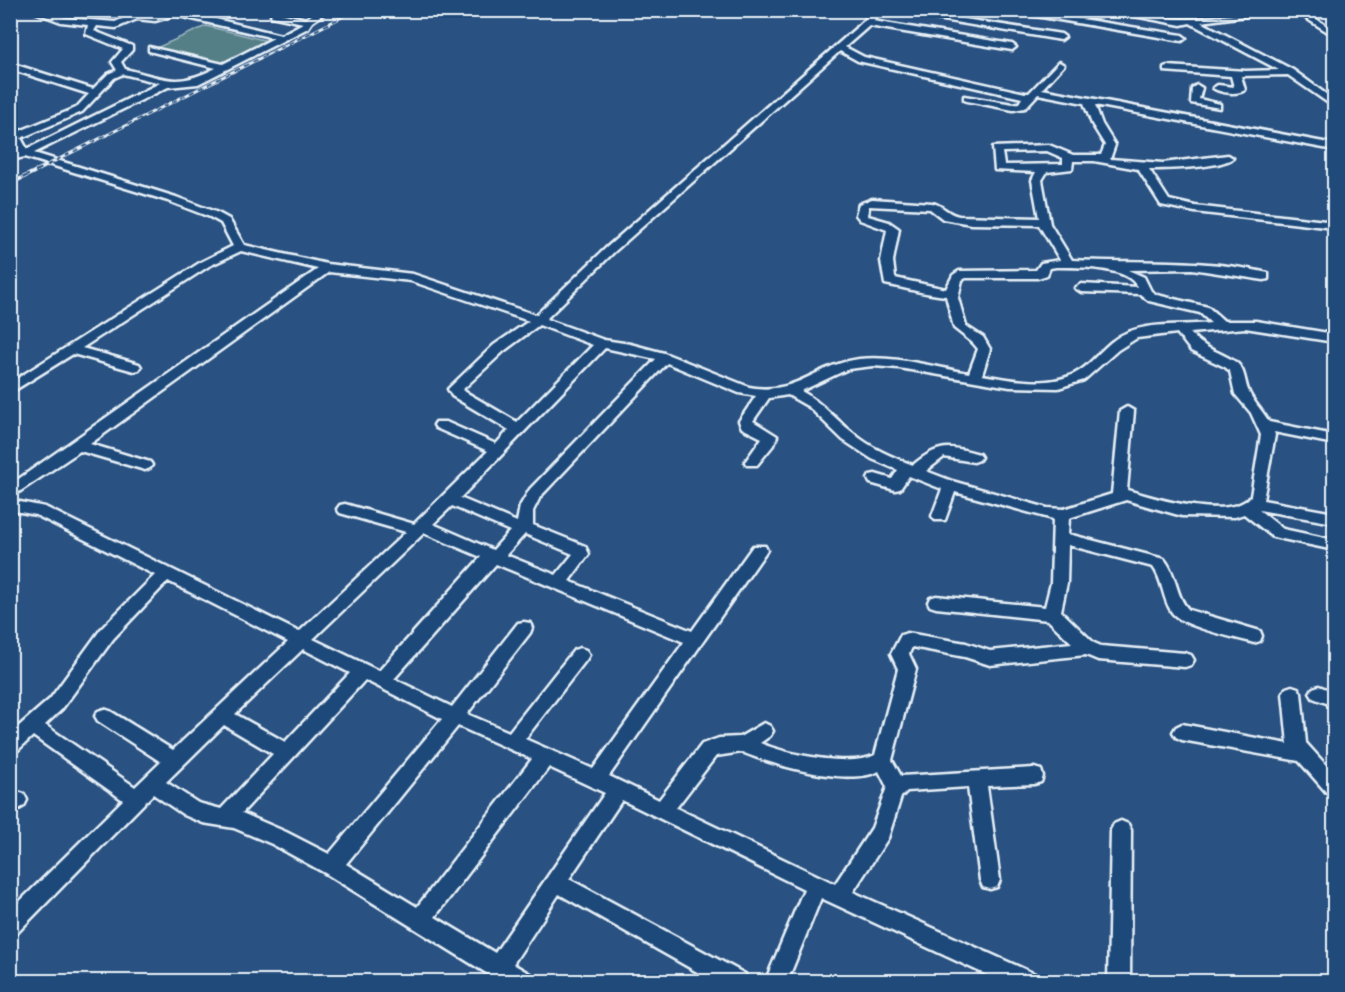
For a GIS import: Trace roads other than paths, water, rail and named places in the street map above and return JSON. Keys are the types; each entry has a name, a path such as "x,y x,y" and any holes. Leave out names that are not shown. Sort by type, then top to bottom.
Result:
{"street":[{"path":"33,10 64,20 113,25 136,16 153,18 172,12 283,38"},
{"path":"152,10 166,14"},
{"path":"193,16 206,10"},
{"path":"279,10 274,14 308,22"},
{"path":"518,429 457,393 456,389 499,348 538,320 610,250 867,23 877,10"},
{"path":"888,10 1061,37"},
{"path":"1005,10 1182,38"},
{"path":"1107,10 1175,21 1283,11"},
{"path":"1297,10 1335,34"},
{"path":"18,155 166,84 192,83 305,27 320,11"},
{"path":"1012,29 1024,12"},
{"path":"1192,21 1290,72 1335,104"},
{"path":"91,23 93,25 89,32 129,48 116,63 122,71"},
{"path":"867,23 1012,47"},
{"path":"839,47 861,59 1032,94 1335,147"},
{"path":"152,49 224,67"},
{"path":"967,98 1013,107 1022,106 1059,65"},
{"path":"10,66 96,93"},
{"path":"1167,69 1235,73 1290,72"},
{"path":"18,155 13,136 75,112 111,76 122,71 174,84"},
{"path":"1197,88 1194,101 1219,97 1240,90 1235,73"},
{"path":"1209,124 1219,97"},
{"path":"1089,103 1094,111 1097,124 1110,145 1107,156 1098,159"},
{"path":"1068,158 1068,167 999,168 997,149 1051,149 1068,158 1098,159 1142,166 1186,165 1228,158"},
{"path":"18,155 172,199 214,215 225,221 240,247"},
{"path":"1142,166 1166,203 1195,209 1335,225"},
{"path":"1043,169 1036,183 1045,223 1069,264"},
{"path":"952,293 930,291 914,285 889,281 887,261 893,229 885,224 864,218 862,215 864,204 872,202 932,207 938,208 945,216 972,221 1045,223"},
{"path":"10,389 205,264 240,247 327,268 414,278 602,344 620,345 664,359 749,391 791,391 808,385 836,369 858,363 888,362 975,378 1059,384 1085,375 1116,344 1132,335 1148,331 1248,324 1335,338"},
{"path":"975,378 984,349 978,340 960,328 952,293 953,282 963,274 1041,274 1047,265 1069,264 1153,267 1192,265 1264,276"},
{"path":"1109,266 1142,281 1144,291"},
{"path":"10,493 241,332 327,268"},
{"path":"1081,288 1144,291 1158,300 1204,310 1222,326"},
{"path":"1181,330 1196,348 1230,363 1236,370 1245,398 1265,426 1268,435 1258,497 1250,506"},
{"path":"10,926 174,761 450,499 602,344"},
{"path":"73,350 134,367"},
{"path":"382,680 488,561 495,557 522,528 526,508 535,493 664,359"},
{"path":"791,391 821,410 863,448 910,471 950,486 1047,513 1061,514 1119,497 1134,496 1182,511 1223,513 1250,506 1335,518"},
{"path":"752,462 770,436 747,424 746,421 766,392"},
{"path":"1119,497 1127,411"},
{"path":"441,425 498,450"},
{"path":"1265,426 1335,439"},
{"path":"77,445 145,465"},
{"path":"875,479 895,486 910,471 939,451 974,457"},
{"path":"940,516 950,486"},
{"path":"450,499 580,552 581,556 559,583"},
{"path":"10,505 40,511 167,572 301,642 455,717 596,779 816,885 1027,981"},
{"path":"1250,506 1278,532 1335,545"},
{"path":"345,509 419,527 695,639"},
{"path":"1052,613 1059,582 1061,514"},
{"path":"1061,538 1158,563 1164,570 1176,609 1183,615 1254,636"},
{"path":"596,779 759,550"},
{"path":"10,746 56,704 87,659 113,627 167,572"},
{"path":"936,602 1042,614 1052,613 1088,648 1110,656 1185,660"},
{"path":"332,867 525,628"},
{"path":"897,788 883,760 907,669 900,654 908,640 966,650 990,658 1088,648"},
{"path":"512,742 580,655"},
{"path":"226,817 363,671"},
{"path":"1292,693 1295,738 1302,754 1335,787"},
{"path":"104,716 174,761"},
{"path":"223,716 288,753"},
{"path":"33,726 137,799"},
{"path":"662,811 709,750 719,746 743,744 764,731"},
{"path":"1182,732 1302,754"},
{"path":"743,744 774,757 816,765 866,769 883,760"},
{"path":"420,920 545,757"},
{"path":"839,895 881,832 893,793 897,788 912,782 1034,776"},
{"path":"976,778 990,880"},
{"path":"152,783 191,809 203,814 226,817 279,838 332,867 522,981"},
{"path":"498,967 618,790"},
{"path":"1119,981 1121,830"},
{"path":"556,882 737,981"},
{"path":"776,981 816,885"}],"railway":[{"path":"47,165 356,10"},
{"path":"10,184 50,164"}]}
